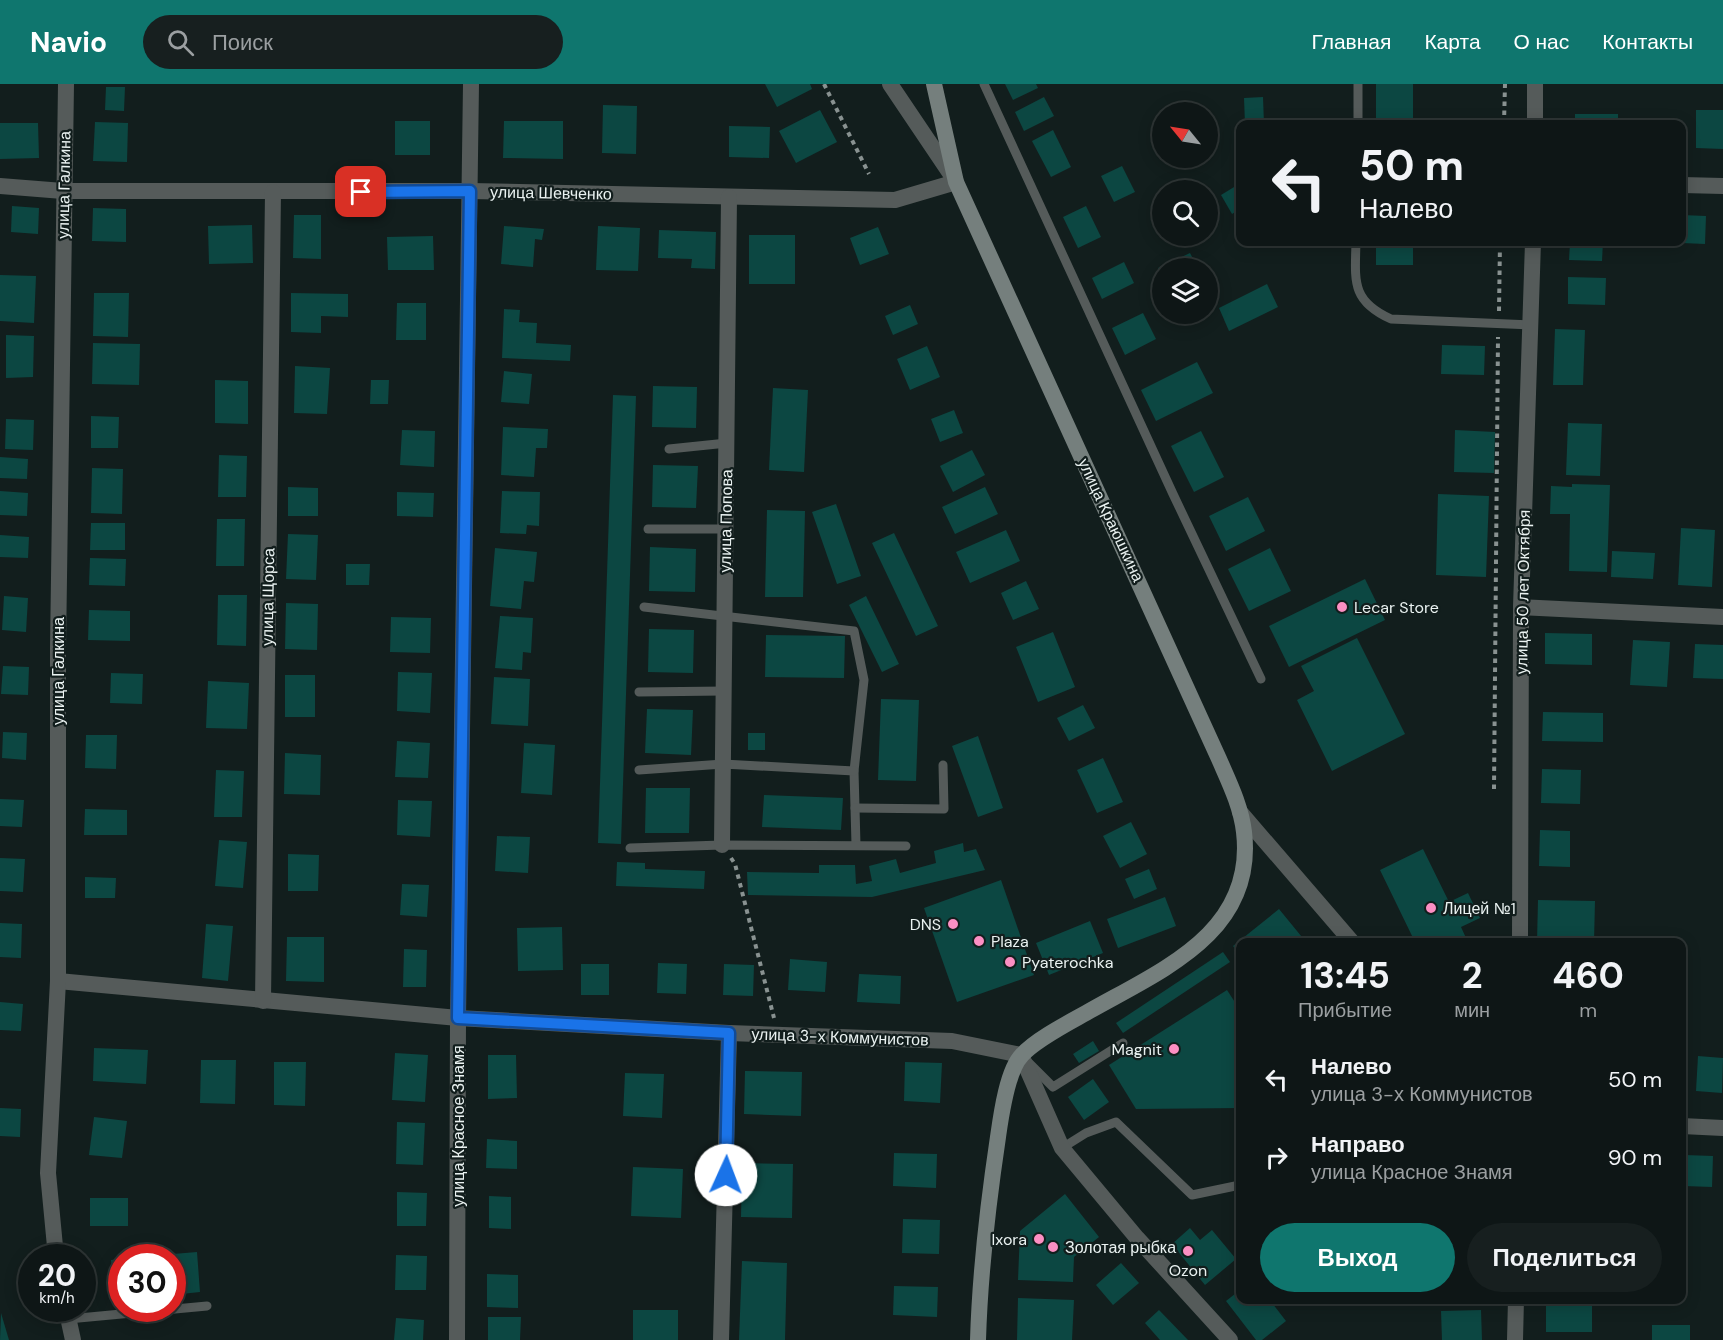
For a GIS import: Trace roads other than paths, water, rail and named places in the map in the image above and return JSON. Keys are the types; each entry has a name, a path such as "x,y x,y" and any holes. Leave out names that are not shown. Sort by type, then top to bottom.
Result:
{"main road":[{"path":"934,84 956,182"},
{"name":"улица Краюшкина","path":"956,182 1219,759 1240,812"},
{"path":"978,1340 990,1189 1008,1084 1021,1055 1055,1030 1172,964 1210,934 1230,907 1244,870 1245,849 1240,812"}],"street":[{"name":"улица Галкина","path":"55,1244 48,1173 58,981 58,648 66,84"},
{"name":"улица Красное Знамя","path":"457,1340 458,1018 471,84"},
{"name":"улица Краюшкина","path":"890,84 956,182"},
{"path":"1535,84 1535,120"},
{"name":"улица Шевченко","path":"0,186 63,191 470,191 895,200 956,182"},
{"path":"1686,185 1723,186"},
{"name":"улица Щорса","path":"263,1001 273,192"},
{"name":"улица Попова","path":"722,845 729,197"},
{"name":"улица 50 лет Октября","path":"1520,938 1521,608 1533,246"},
{"path":"1521,608 1723,616"},
{"name":"улица Краюшкина","path":"1240,812 1349,938"},
{"name":"улица 3-х Коммунистов","path":"58,981 458,1018 729,1033 952,1041 1021,1055"},
{"path":"721,1340 729,1033"},
{"path":"1021,1055 1062,1148 1137,1238 1230,1340"},
{"path":"1686,1126 1723,1128"},
{"path":"1515,1304 1515,1340"},
{"path":"69,1322 73,1340"}],"lane":[{"path":"984,84 1261,679"},
{"path":"1358,84 1358,120"},
{"path":"1356,246 1355,273 1362,300 1375,312 1391,319 1530,325"},
{"path":"669,449 726,443"},
{"path":"648,529 726,529"},
{"path":"644,607 854,631 864,680 854,771 856,845"},
{"path":"639,692 724,691"},
{"path":"639,770 723,764 854,771"},
{"path":"855,808 944,809 943,765"},
{"path":"630,848 722,845 906,846"},
{"path":"1021,1055 1053,1087 1123,1043"},
{"path":"1062,1148 1086,1133 1116,1122 1192,1195 1236,1186"},
{"path":"96,1312 207,1306"}],"place":[{"name":"Lecar Store","path":"1342,607"},
{"name":"Лицей №1","path":"1431,908"},
{"name":"DNS","path":"953,924"},
{"name":"Plaza","path":"979,941"},
{"name":"Pyaterochka","path":"1010,962"},
{"name":"Magnit","path":"1174,1049"},
{"name":"Ixora","path":"1039,1239"},
{"name":"Золотая рыбка","path":"1053,1247"},
{"name":"Ozon","path":"1188,1251"}]}
